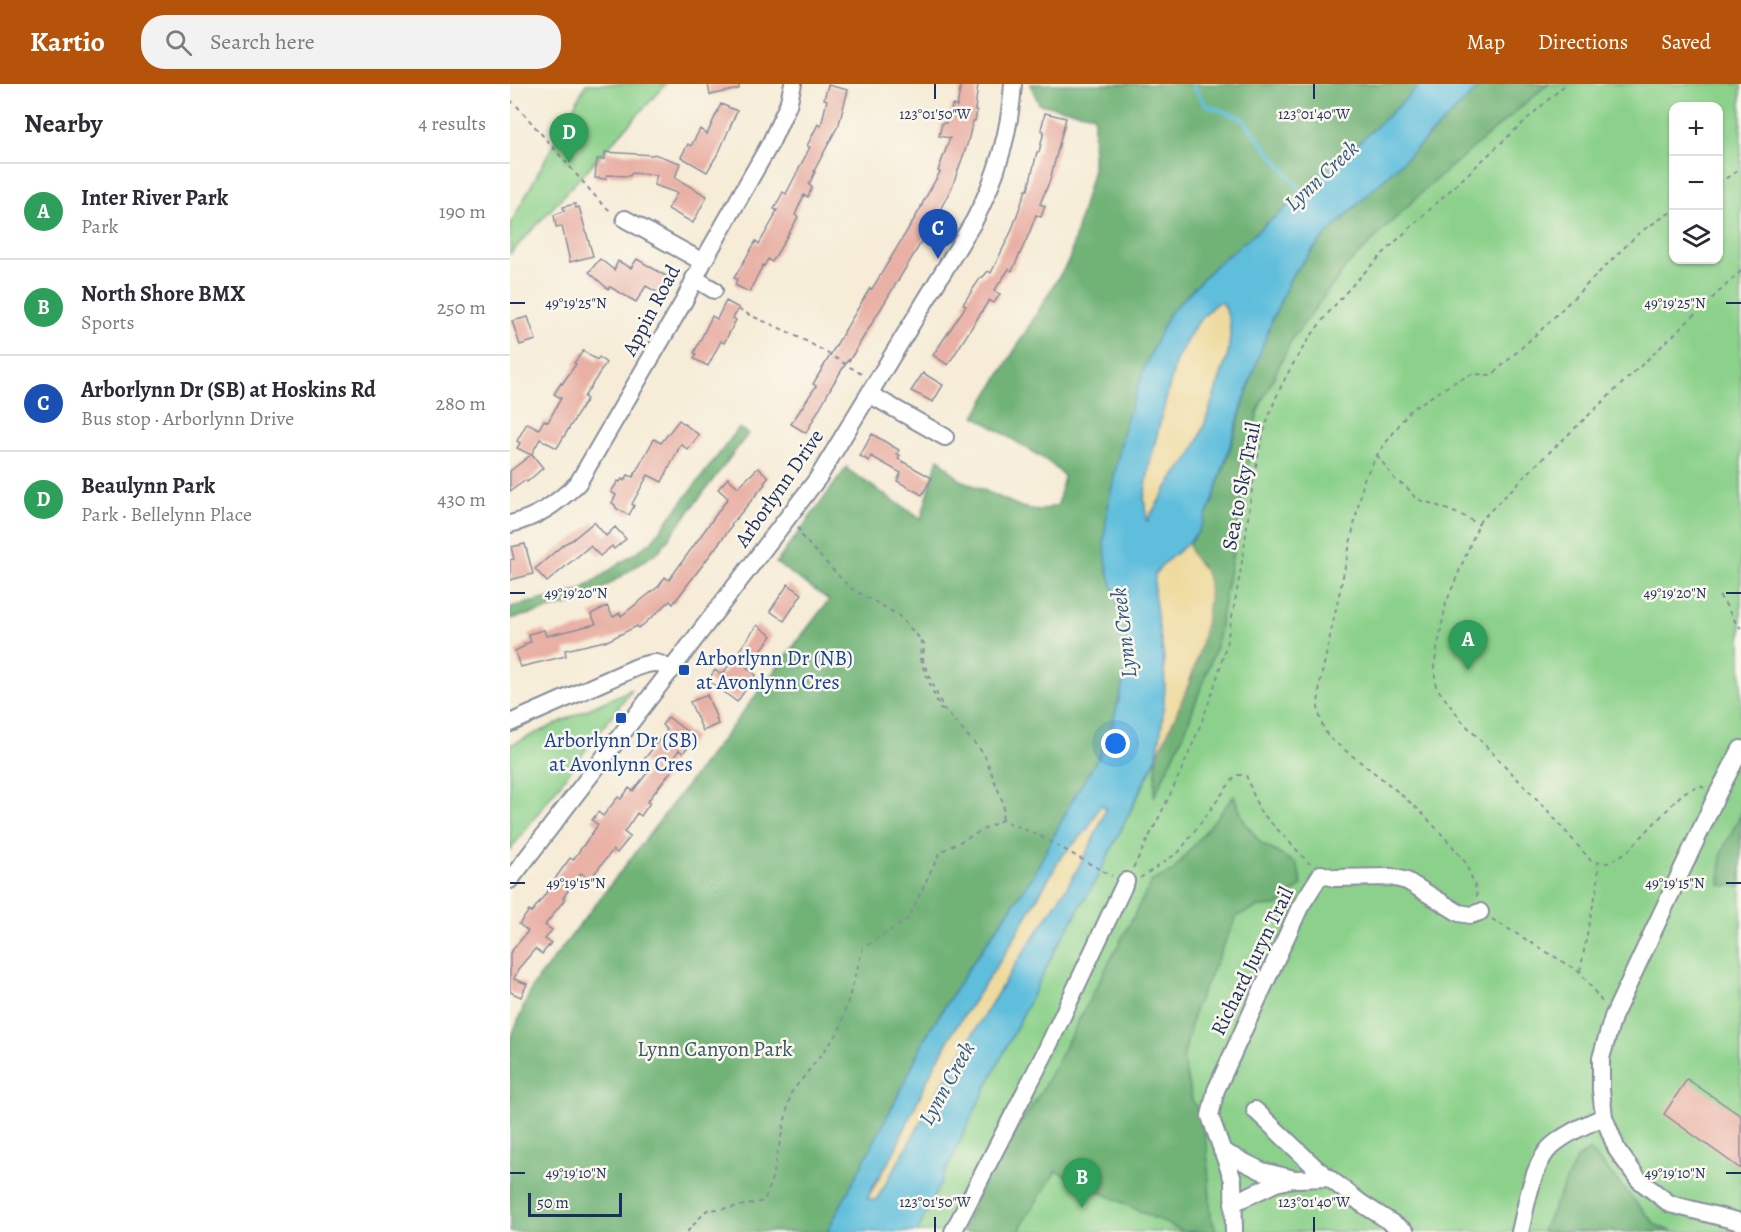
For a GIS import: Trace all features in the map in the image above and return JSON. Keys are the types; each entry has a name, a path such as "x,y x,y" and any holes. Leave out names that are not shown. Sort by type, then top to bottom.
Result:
{"street":[{"name":"Appin Road","path":"510,524 539,515 578,483 679,310 694,278 771,142 788,105 793,84"},
{"name":"Arborlynn Drive","path":"510,880 818,478 974,221 986,197 1005,142 1011,112 1013,84"},
{"path":"625,219 703,262"},
{"path":"694,278 714,290"},
{"path":"872,388 945,437"},
{"path":"510,723 638,667 657,662 671,671"},
{"path":"1741,749 1717,795 1613,1017 1601,1058 1604,1117 1617,1150 1639,1180 1670,1203 1741,1222"},
{"name":"Richard Juryn Trail","path":"1234,1232 1233,1179 1210,1116 1215,1090 1300,907 1321,874 1334,878 1390,877 1407,881 1459,913 1471,915 1480,912"},
{"path":"953,1232 1044,1055 1120,879"},
{"path":"1255,1110 1316,1168 1361,1203 1406,1232"},
{"path":"1520,1232 1536,1171 1548,1150 1576,1129 1604,1117"},
{"path":"1222,1151 1262,1171 1294,1179"},
{"path":"1233,1203 1276,1183 1294,1179 1329,1178"}],"path":[{"name":"Sea to Sky Trail","path":"1120,879 1166,805 1208,703 1225,646 1244,550 1252,483 1265,428 1278,392 1298,353 1354,282 1566,84"},
{"path":"510,100 602,204 625,219"},
{"path":"1723,180 1741,169"},
{"path":"1613,1017 1580,972 1480,912 1475,886 1465,862 1419,810 1328,737 1321,722 1318,706 1320,683 1358,502 1364,479 1377,455 1410,410 1472,374 1492,375 1640,232 1669,213"},
{"path":"1717,795 1700,785 1683,793 1629,850 1609,863 1592,862 1548,811 1462,721 1436,687 1434,666 1446,603 1480,521 1741,271"},
{"path":"738,309 794,335 872,388"},
{"path":"1377,455 1396,481 1406,486 1416,500 1466,517 1479,525"},
{"path":"791,514 803,538 849,587 898,615 924,643 923,662 943,708 984,754 1004,805 1002,820"},
{"path":"1719,596 1726,603 1737,626 1741,628"},
{"path":"1002,820 1040,836 1120,879 1135,881 1179,852 1236,775 1246,775 1259,810 1321,874"},
{"path":"687,1232 707,1210 764,1202 770,1186 791,1093 839,1032 863,948 908,919 940,852 1002,820"},
{"path":"1580,972 1597,894 1599,875 1597,862"}],"green space":[{"path":"586,84 666,84 510,254 510,225"},
{"name":"Lynn Canyon Park","path":"1030,84 1420,84 1303,194 1215,266 1168,315 1108,571 1124,623 1127,641 1126,672 1112,726 1099,757 1073,799 1033,876 967,971 925,1038 900,1092 827,1232 510,1232 510,1040 532,987 829,600 776,563 847,467 921,519 938,458 959,479 1021,507 1039,511 1058,505 1064,476 1049,462 975,416 1069,260 1093,169 1094,115 1039,104"},
{"path":"1483,84 1741,84 1741,1232 917,1232 1056,948 1098,876 1150,772 1190,683 1202,566 1191,556 1189,543 1198,532 1252,375"},
{"path":"1483,84 1548,84 1424,190 1346,267 1292,339 1258,410 1216,647 1184,734 1154,797 1157,756 1190,683 1208,607 1202,566 1191,556 1189,543 1198,532 1225,465 1263,341 1291,277 1329,232"},
{"path":"739,428 748,434 659,551 584,601 510,619 510,607 579,591 651,542"},
{"path":"632,689 510,850 510,745"},
{"path":"1234,796 1245,823 1262,844 1297,864 1302,885 1277,906 1258,907 1237,916 1195,1008 1183,1059 1192,1100 1201,1115 1207,1149 1211,1217 1217,1232 1184,1232 1056,1171 1022,1224 1020,1232 963,1232 986,1177 1041,1092 1152,881 1172,872"},
{"path":"1741,814 1741,887 1720,885 1721,853"},
{"path":"1590,1150 1656,1225 1673,1232 1542,1232 1577,1158"}],"sand":[{"path":"1222,302 1230,323 1228,354 1207,417 1190,457 1173,478 1146,522 1144,499 1150,462 1176,360 1195,326 1212,307"},
{"path":"1189,543 1192,555 1207,576 1210,588 1208,606 1193,673 1157,756 1164,707 1165,670 1155,603 1155,575 1160,566"},
{"path":"1102,805 1106,808 1097,831 1062,895 962,1052 876,1200 867,1199 892,1156 930,1074 954,1030 1004,955 1061,857 1087,830"}],"water":[{"name":"Lynn Creek","path":"1420,84 1483,84 1329,232 1291,277 1252,375 1212,503 1198,532 1155,574 1154,593 1165,688 1157,756 1098,876 1056,948 917,1232 827,1232 900,1092 925,1038 967,971 1033,876 1073,799 1099,757 1112,726 1126,672 1127,641 1124,623 1108,571 1104,542 1108,506 1125,424 1145,367 1168,315 1215,266 1303,194","holes":["1222,302 1230,323 1228,354 1207,417 1190,457 1173,478 1147,521 1144,499 1150,462 1176,360 1195,326 1212,307","1100,806 1106,808 1075,873 944,1081 876,1200 867,1199 892,1156 930,1074 954,1030 1004,955 1061,857 1087,830"]}],"building":[{"path":"708,84 739,84 739,89 710,95"},
{"path":"961,84 978,84 975,110 977,111 952,187 933,223 833,384 806,433 791,424 816,386 813,384 922,206 940,172 938,171 950,138 939,136 942,123 946,123 952,105 957,106"},
{"path":"828,85 848,90 839,124 814,171 808,197 804,195 795,215 798,217 772,262 768,259 763,265 749,292 735,285 737,279 734,278 756,241 759,244 775,216 777,210 774,209 783,192 786,194 810,147 807,146 818,124 821,126"},
{"path":"721,104 737,111 720,150 707,172 681,157 688,144 691,146 700,129 707,134"},
{"path":"1045,113 1066,118 1050,180 1040,204 1045,206 1041,217 1036,215 1012,271 1009,269 994,291 1000,294 994,303 989,300 948,365 933,355 966,306 963,304 981,277 988,271 991,273 1011,232 1026,190 1028,190 1037,152 1039,152"},
{"path":"605,152 654,154 680,163 675,178 707,196 693,223 668,209 677,193 654,185 657,175 631,173 630,176 607,175 606,179 595,178 597,159 605,159"},
{"path":"575,204 576,208 579,207 593,256 570,262 562,226 556,227 554,215 564,211 563,207"},
{"path":"600,259 614,270 618,261 631,268 637,259 671,279 662,295 646,286 636,302 610,287 608,289 589,272"},
{"path":"726,301 739,308 733,318 736,320 724,343 721,341 708,366 694,359 696,354 694,353 712,316 717,319"},
{"path":"528,317 536,340 520,345 512,321"},
{"path":"583,351 597,360 599,357 606,363 584,397 587,399 557,448 540,439 531,455 517,448 520,443 517,441 527,423 539,429 544,420 548,422 561,398 554,394"},
{"path":"923,373 943,385 933,402 911,391"},
{"path":"679,420 699,435 688,450 681,444 662,482 648,475 632,504 634,506 629,515 617,509 612,503 616,495 611,492 618,481 622,479 624,481 628,475 633,477 654,439 661,443"},
{"path":"872,434 899,450 898,459 932,478 922,495 897,481 901,473 871,456 869,461 860,456"},
{"path":"532,454 543,468 527,482 526,480 510,491 510,471"},
{"path":"758,468 769,477 765,484 731,525 673,604 670,601 643,625 605,642 565,650 566,656 520,667 515,651 531,642 528,634 544,630 546,636 596,624 591,614 607,606 613,617 620,613 621,616 659,586 665,577 669,580 728,498 718,489 728,478 738,487"},
{"path":"594,522 606,536 615,527 626,539 614,549 612,546 600,556 590,546 547,582 535,569"},
{"path":"525,544 533,574 510,580 510,560 514,559 511,547"},
{"path":"788,584 802,594 784,621 770,611"},
{"path":"757,625 772,636 747,668 756,675 737,702 708,680 715,670 722,675"},
{"path":"707,695 718,724 703,731 690,702"},
{"path":"668,717 695,738 683,753 679,750 667,766 672,770 647,802 650,803 641,816 637,813 624,832 630,837 617,853 613,850 590,879 581,873 567,892 563,898 565,899 545,925 552,930 545,939 551,943 542,954 535,949 519,968 514,979 527,984 521,997 510,992 510,953 528,931 519,924 529,911 531,913 570,858 573,860 598,825 592,820 598,812 603,816 618,797 621,799 629,788 633,791 651,768 643,761 667,730 662,725"},
{"path":"1687,1079 1741,1116 1741,1169 1664,1114"}],"waterway":[{"name":"Lynn Creek","path":"1192,84 1206,105 1242,118 1306,197"}],"place":[{"name":"Beaulynn Park","path":"569,163"},
{"name":"Arborlynn Dr (SB) at Hoskins Rd","path":"938,259"},
{"name":"Arborlynn Dr (NB) at Avonlynn Cres","path":"684,670"},
{"name":"Inter River Park","path":"1468,670"},
{"name":"Arborlynn Dr (SB) at Avonlynn Cres","path":"621,718"},
{"name":"North Shore BMX","path":"1082,1208"}]}
